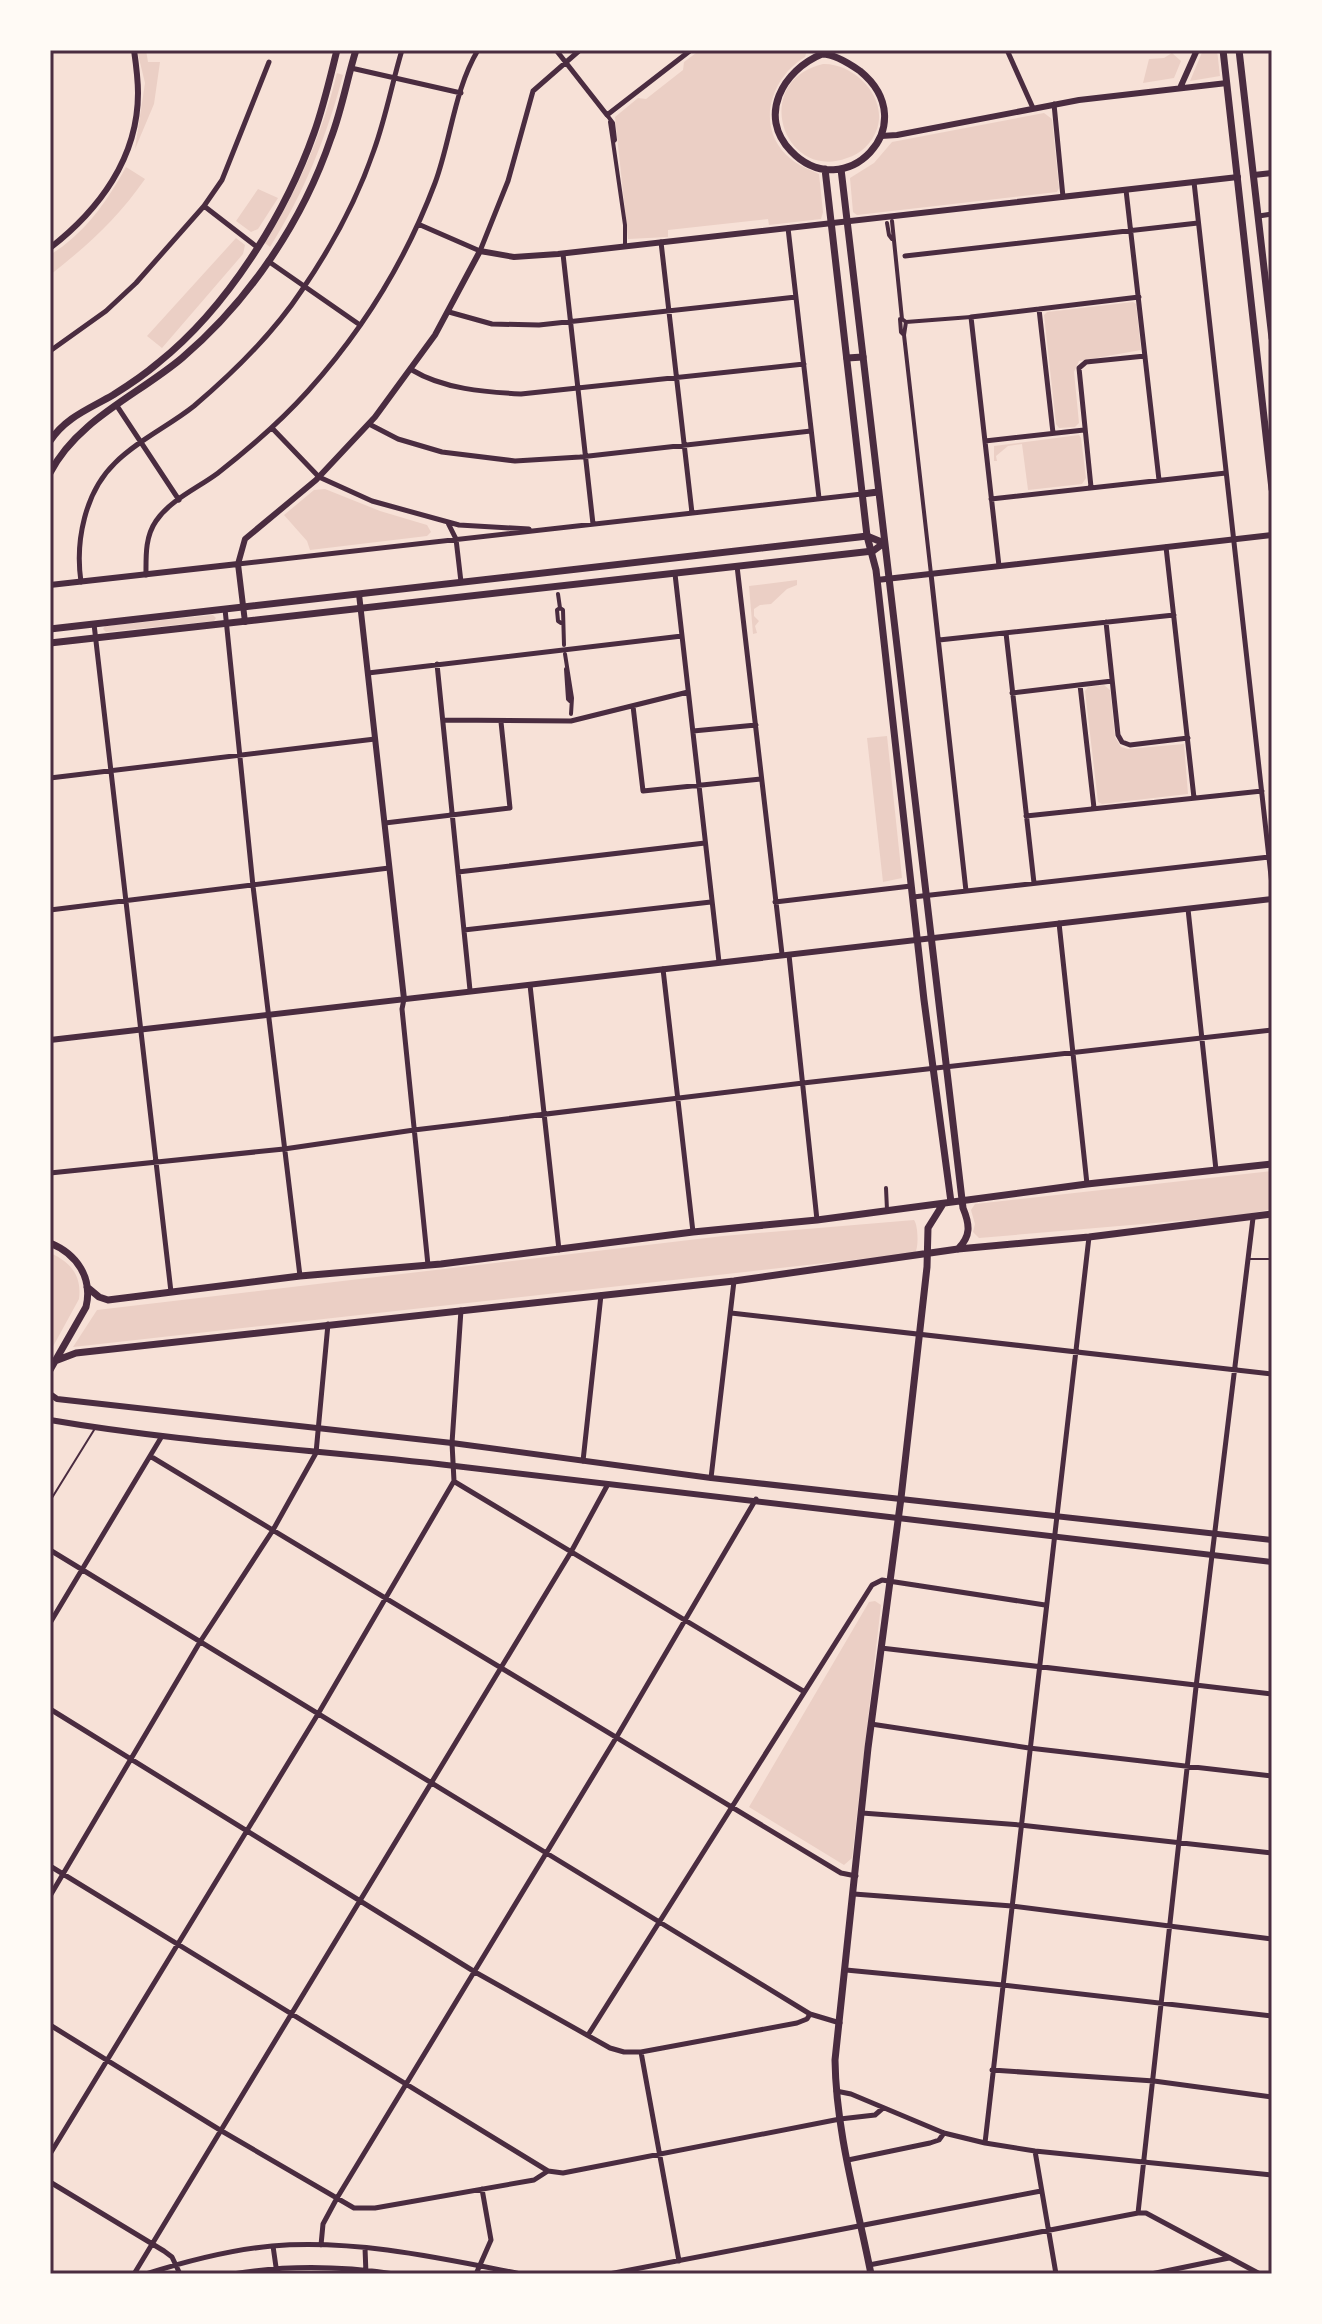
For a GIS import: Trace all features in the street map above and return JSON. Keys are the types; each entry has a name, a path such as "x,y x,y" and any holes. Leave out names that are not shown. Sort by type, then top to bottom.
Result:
{"main road":[{"path":"50,441 63,425 84,409 110,396 168,355 204,317 257,247 288,194 305,155 321,113 337,50"},
{"path":"50,473 72,442 95,420 152,382 201,340 246,291 268,261 302,206 326,154 356,50"},
{"path":"1223,50 1272,489"},
{"path":"1239,50 1272,338"},
{"path":"829,52 856,68 877,90 885,110 881,136 864,158 841,169 825,169 804,161 790,150 778,131 775,115 783,84 794,71 813,54 829,52"},
{"path":"334,62 351,68"},
{"path":"1227,83 1243,81"},
{"path":"825,169 867,536 873,551 877,580 947,1203 928,1228 920,1333 871,1724 835,2060 835,2091 870,2270"},
{"path":"841,169 929,938 968,1235 958,1249"},
{"path":"1238,177 1254,175"},
{"path":"1242,218 1259,216"},
{"path":"257,247 268,261"},
{"path":"847,358 863,357"},
{"path":"862,494 878,492"},
{"path":"50,629 867,536 884,543"},
{"path":"50,643 558,590 873,551 884,543"},
{"path":"734,551 737,566"},
{"path":"673,558 675,574"},
{"path":"556,572 558,590"},
{"path":"894,730 906,729"},
{"path":"87,1287 108,1300 887,1212 1087,1184 1272,1164"},
{"path":"55,1361 76,1353 734,1281 958,1249 1089,1237 1272,1214"},
{"path":"50,1243 66,1250 78,1263 87,1287 86,1307 50,1370"}],"street":[{"path":"50,248 93,209 123,162 135,125 138,101 134,50"},
{"path":"81,582 79,547 92,497 103,477 115,463 185,413 223,381 275,326 305,286 344,221 366,174 402,50"},
{"path":"146,575 146,547 160,516 272,428 317,380 385,288 418,224 444,155 466,73 478,50"},
{"path":"556,50 612,122"},
{"path":"245,622 238,564 243,544 250,533 319,477 369,424 412,370 449,312 480,251 508,181 533,91 580,50"},
{"path":"625,247 618,167 609,124 691,50"},
{"path":"1007,50 1033,108"},
{"path":"1180,88 1197,50"},
{"path":"50,351 106,311 136,283 204,206 222,180 269,62"},
{"path":"351,68 461,93"},
{"path":"881,136 1054,104 1227,83"},
{"path":"1054,104 1063,197"},
{"path":"1254,175 1272,173"},
{"path":"418,224 480,251 514,257 1238,177"},
{"path":"1194,182 1272,885"},
{"path":"1126,190 1159,480"},
{"path":"204,206 257,247"},
{"path":"1259,216 1272,214"},
{"path":"890,222 894,235 892,239 966,891"},
{"path":"895,257 1198,223"},
{"path":"788,228 819,498"},
{"path":"661,242 692,513"},
{"path":"563,254 593,524"},
{"path":"268,261 360,325"},
{"path":"449,312 493,324 524,326 796,297"},
{"path":"903,320 971,317 1139,297"},
{"path":"1039,309 1053,433"},
{"path":"971,317 999,566"},
{"path":"1091,487 1078,371 1080,365 1145,356"},
{"path":"412,370 449,384 521,394 804,364"},
{"path":"117,406 179,500"},
{"path":"369,424 423,447 474,458 515,461 586,457 811,431"},
{"path":"272,428 319,477 372,501 448,523 486,528 546,529"},
{"path":"985,441 1084,430"},
{"path":"991,499 1226,473"},
{"path":"50,585 862,494"},
{"path":"448,523 456,539 461,582"},
{"path":"877,580 1272,535"},
{"path":"1166,547 1194,798"},
{"path":"737,566 775,902 803,1083 817,1220"},
{"path":"675,574 719,962"},
{"path":"558,590 560,608 563,610 564,645"},
{"path":"359,594 404,999 402,1009 428,1265"},
{"path":"225,609 253,886 300,1276"},
{"path":"939,640 1174,615"},
{"path":"1106,622 1118,735 1122,742 1130,745 1188,738"},
{"path":"94,624 171,1292"},
{"path":"1006,633 1034,883"},
{"path":"368,673 682,636"},
{"path":"565,654 572,698 571,714"},
{"path":"437,664 470,990"},
{"path":"1012,693 1112,681"},
{"path":"1080,685 1094,808"},
{"path":"444,720 571,721 688,692"},
{"path":"633,706 643,791 761,779"},
{"path":"385,823 510,808 501,722"},
{"path":"693,731 756,725"},
{"path":"50,778 375,739"},
{"path":"1026,816 1262,791"},
{"path":"458,872 705,843"},
{"path":"913,897 1269,857"},
{"path":"50,910 389,868"},
{"path":"775,902 911,886"},
{"path":"50,1040 1272,899"},
{"path":"464,930 711,902"},
{"path":"1188,909 1216,1170"},
{"path":"1059,923 1087,1184"},
{"path":"663,969 693,1232"},
{"path":"530,985 559,1250"},
{"path":"50,1173 284,1149 414,1130 803,1083 1272,1030"},
{"path":"886,1188 887,1212"},
{"path":"1138,2213 1196,1687 1253,1218"},
{"path":"985,2143 1089,1237"},
{"path":"711,1478 734,1281"},
{"path":"583,1462 601,1295"},
{"path":"50,2154 318,1714 454,1481 452,1443 461,1310"},
{"path":"731,1313 1272,1374"},
{"path":"50,1896 200,1642 273,1530 316,1452 328,1324"},
{"path":"50,1394 57,1399 452,1443 711,1478 1272,1540"},
{"path":"50,1420 162,1436 756,1499 1053,1538 1272,1562"},
{"path":"50,1623 162,1436"},
{"path":"150,1456 841,1873 856,1876"},
{"path":"454,1481 803,1691"},
{"path":"134,2274 571,1552 608,1484"},
{"path":"321,2245 323,2224 337,2198 616,1738 756,1499"},
{"path":"50,1550 810,2014 840,2023"},
{"path":"588,2035 872,1585 882,1580 1045,1605"},
{"path":"880,1648 1272,1694"},
{"path":"50,1709 475,1972 610,2048 641,2052 797,2023 807,2019 810,2014"},
{"path":"871,1724 1029,1748 1272,1776"},
{"path":"862,1813 1020,1825 1272,1853"},
{"path":"50,1866 548,2171 563,2173 840,2119 875,2115 883,2108"},
{"path":"854,1894 1012,1906 1272,1939"},
{"path":"846,1970 1272,2016"},
{"path":"50,2025 220,2130 337,2198 363,2209 534,2180 548,2171"},
{"path":"641,2052 679,2261"},
{"path":"992,2070 1154,2081 1272,2097"},
{"path":"835,2091 842,2091 944,2133 985,2143 1035,2151 1272,2175"},
{"path":"848,2160 930,2143 939,2140 944,2133"},
{"path":"1035,2151 1056,2274"},
{"path":"50,2182 172,2257 180,2274"},
{"path":"476,2274 491,2240 482,2189"},
{"path":"609,2274 1041,2191"},
{"path":"870,2270 1146,2213 1260,2274"},
{"path":"146,2274 230,2252 273,2246 321,2245 365,2248 521,2274"},
{"path":"273,2246 277,2271"},
{"path":"365,2248 366,2272"},
{"path":"1151,2274 1229,2258"},
{"path":"1246,2267 1247,2274"},
{"path":"233,2274 277,2271 394,2274"}],"lane":[{"path":"1248,1259 1272,1259"},
{"path":"50,1501 95,1428"}],"shaded area":[{"path":"137,50 146,50 148,62 160,62 154,104 135,149 145,83"},
{"path":"700,50 807,50 805,57 793,66 775,91 770,119 780,147 801,166 819,174 821,219 769,225 768,219 668,230 668,237 628,239 615,117 638,98 646,99 683,70 684,62"},
{"path":"1203,50 1217,50 1220,76 1190,81"},
{"path":"1172,53 1181,61 1174,78 1143,83 1149,59 1164,58"},
{"path":"823,64 846,69 866,84 878,105 879,117 875,134 861,151 847,158 825,162 806,156 792,143 784,126 782,108 787,89 800,74"},
{"path":"337,73 343,75 322,142 294,206 270,247 265,243 308,161"},
{"path":"1044,113 1052,119 1057,192 857,215 853,212 850,178 874,163 892,142"},
{"path":"126,167 145,179 101,231 50,275 50,255 74,237 94,216"},
{"path":"258,189 278,198 258,229 251,232 236,221"},
{"path":"236,238 245,245 243,254 162,348 147,336"},
{"path":"1136,304 1141,350 1079,361 1074,372 1079,423 1075,427 1059,428 1056,424 1044,315 1047,312"},
{"path":"1079,435 1086,478 1082,484 1028,490 1022,444 1008,446 994,461 994,446"},
{"path":"325,489 380,511 427,525 431,532 427,536 310,550 307,541 284,515 314,490"},
{"path":"797,580 797,585 787,589 771,604 754,609 754,616 759,621 755,626 757,633 753,634 749,586"},
{"path":"213,615 216,618 214,621 106,632 103,629 105,626"},
{"path":"1104,685 1110,690 1115,737 1121,747 1184,744 1188,794 1098,802 1085,691 1088,687"},
{"path":"887,736 902,878 883,882 867,738"},
{"path":"1272,1171 1272,1209 1237,1216 979,1238 973,1232 975,1224 971,1210 975,1204"},
{"path":"914,1220 918,1236 915,1253 73,1347 97,1310 723,1236"},
{"path":"50,1253 74,1271 79,1283 79,1299 50,1352"},
{"path":"875,1601 881,1605 852,1858 844,1865 749,1807 869,1602"}]}
